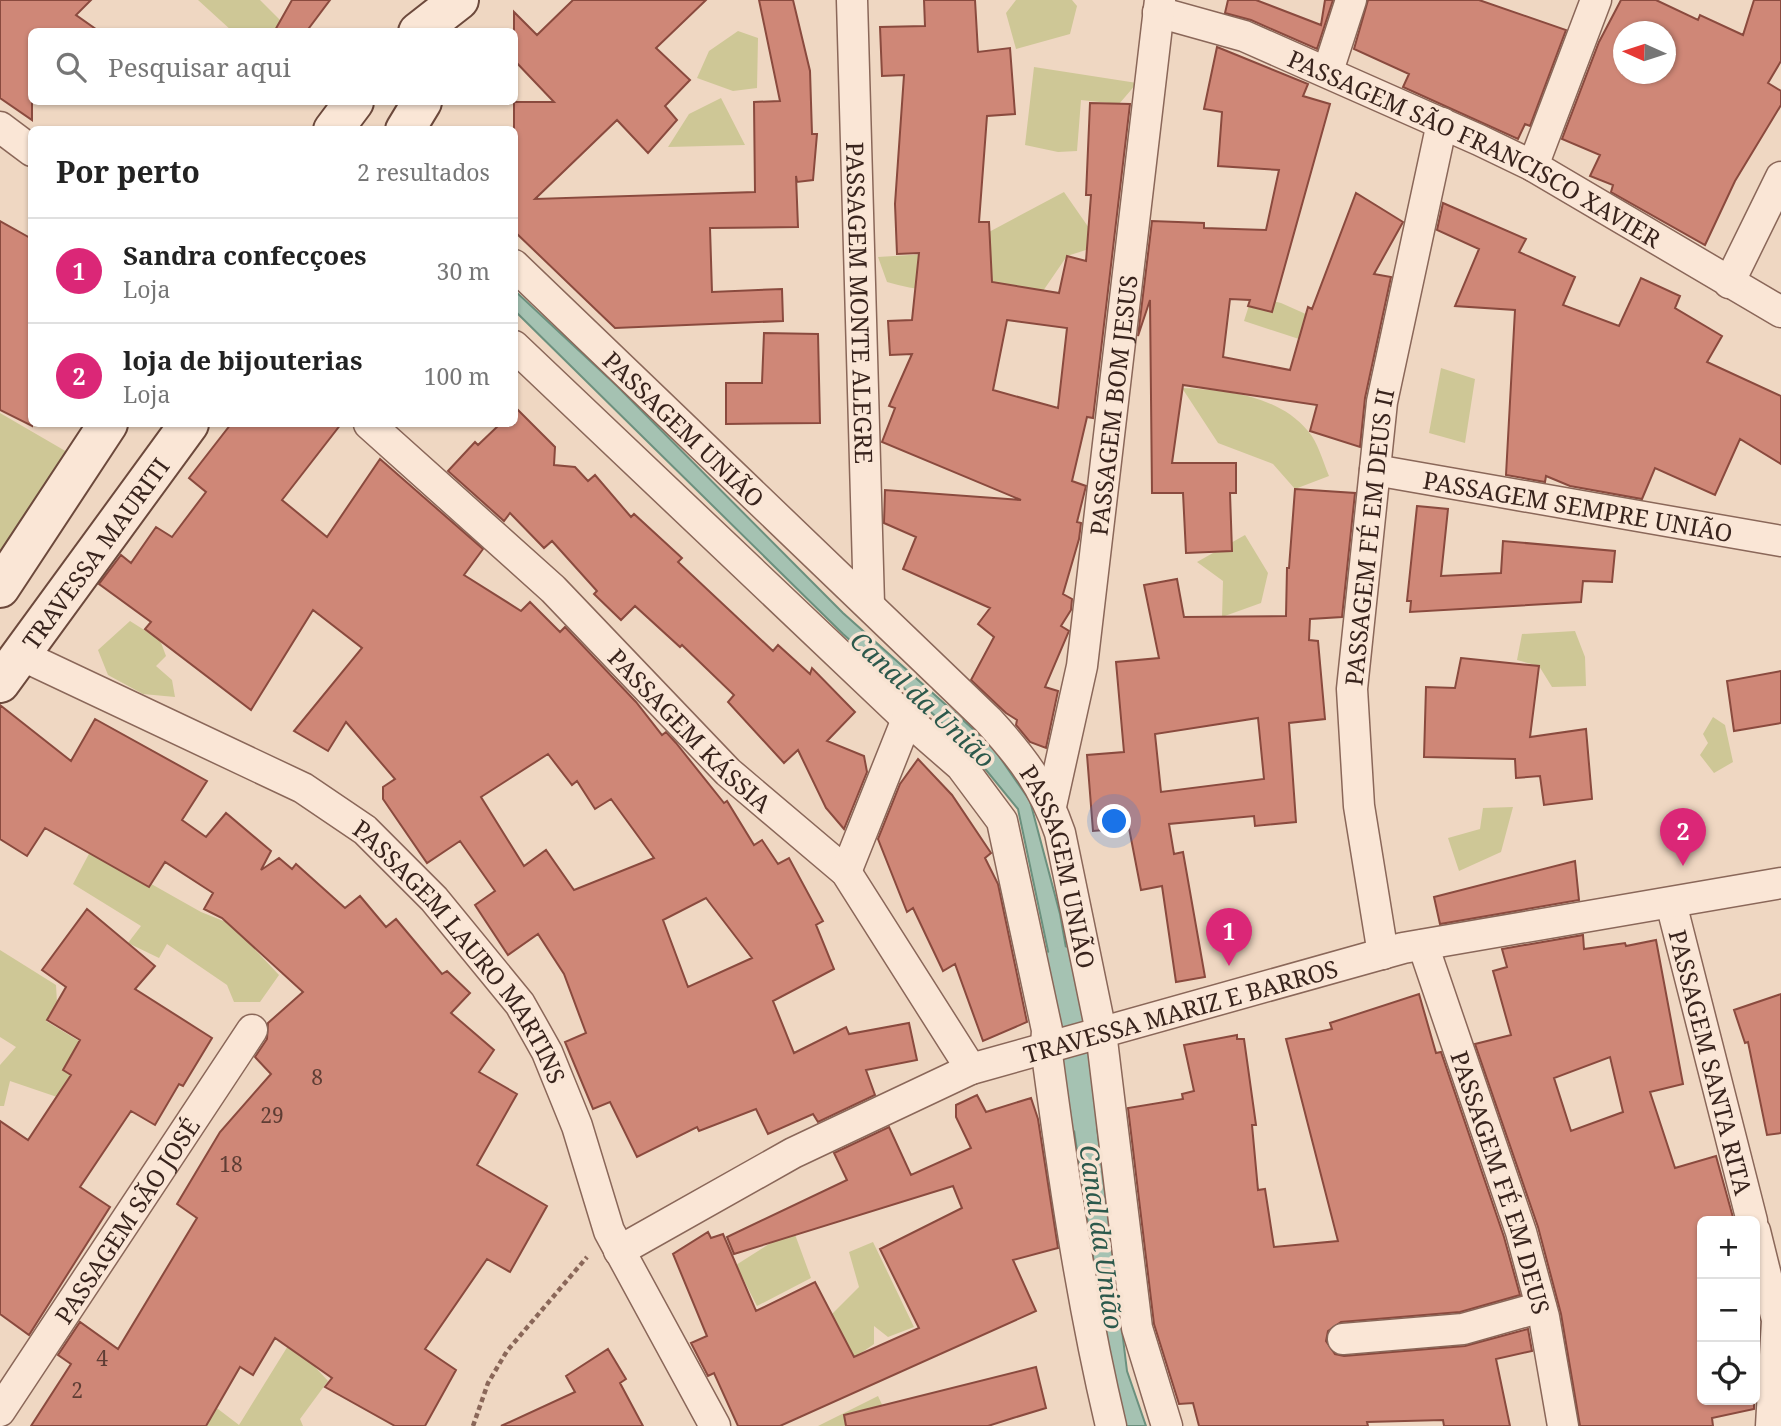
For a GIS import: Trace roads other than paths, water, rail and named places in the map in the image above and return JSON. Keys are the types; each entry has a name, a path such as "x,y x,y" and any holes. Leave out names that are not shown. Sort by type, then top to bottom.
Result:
{"main road":[{"path":"424,28 454,9"},
{"path":"336,126 352,105"},
{"path":"407,126 420,105"},
{"path":"0,588 105,427"},
{"name":"TRAVESSA MAURITI","path":"10,669 187,427"}],"street":[{"name":"PASSAGEM MONTE ALEGRE","path":"852,0 869,604"},
{"path":"1328,71 1351,0"},
{"path":"1532,166 1596,0"},
{"name":"PASSAGEM SÃO FRANCISCO XAVIER","path":"1159,6 1244,36 1328,71 1532,166 1781,312"},
{"name":"PASSAGEM BOM JESUS","path":"1051,806 1082,666 1159,6"},
{"name":"PASSAGEM FÉ EM DEUS II","path":"1383,954 1359,806 1352,689 1382,402 1442,123"},
{"path":"0,127 28,148"},
{"path":"1729,283 1781,177"},
{"name":"PASSAGEM UNIÃO","path":"518,269 988,720 1026,761 1051,806 1060,833 1074,1039 1070,1226 1111,1426"},
{"name":"PASSAGEM UNIÃO","path":"518,350 906,719 961,766 1002,821 1047,1030 1074,1039"},
{"name":"PASSAGEM KÁSSIA","path":"372,427 553,589 728,772 846,872 971,1069"},
{"name":"PASSAGEM SEMPRE UNIÃO","path":"1375,470 1781,541"},
{"name":"PASSAGEM LAURO MARTINS","path":"10,669 303,788 365,830 407,870 520,1004 541,1040 577,1126 614,1241 715,1426"},
{"path":"846,872 906,719"},
{"name":"TRAVESSA MARIZ E BARROS","path":"614,1241 971,1069 1423,944 1781,883"},
{"name":"PASSAGEM SANTA RITA","path":"1671,902 1751,1216"},
{"name":"PASSAGEM FÉ EM DEUS","path":"1423,944 1517,1220 1541,1307 1563,1426"},
{"name":"PASSAGEM SÃO JOSÉ","path":"0,1410 252,1030"},
{"name":"PASSAGEM UNIÃO","path":"1074,1039 1136,1328 1167,1426"},
{"path":"1760,1251 1777,1320 1771,1426"},
{"path":"1343,1339 1463,1329 1541,1307"}],"water":[{"path":"518,294 617,386 843,613 992,746 1030,801 1060,914 1078,1015 1063,1022 1018,809 982,765 934,715 843,634 518,314"},
{"path":"1089,1061 1127,1371 1146,1426 1126,1426 1113,1390 1064,1064"}],"waterway":[{"name":"Canal da União","path":"1062,966 1071,1005 1084,1114"}],"place":[{"name":"loja de bijouterias","path":"1683,866"},
{"name":"Sandra confecçoes","path":"1229,966"}]}
